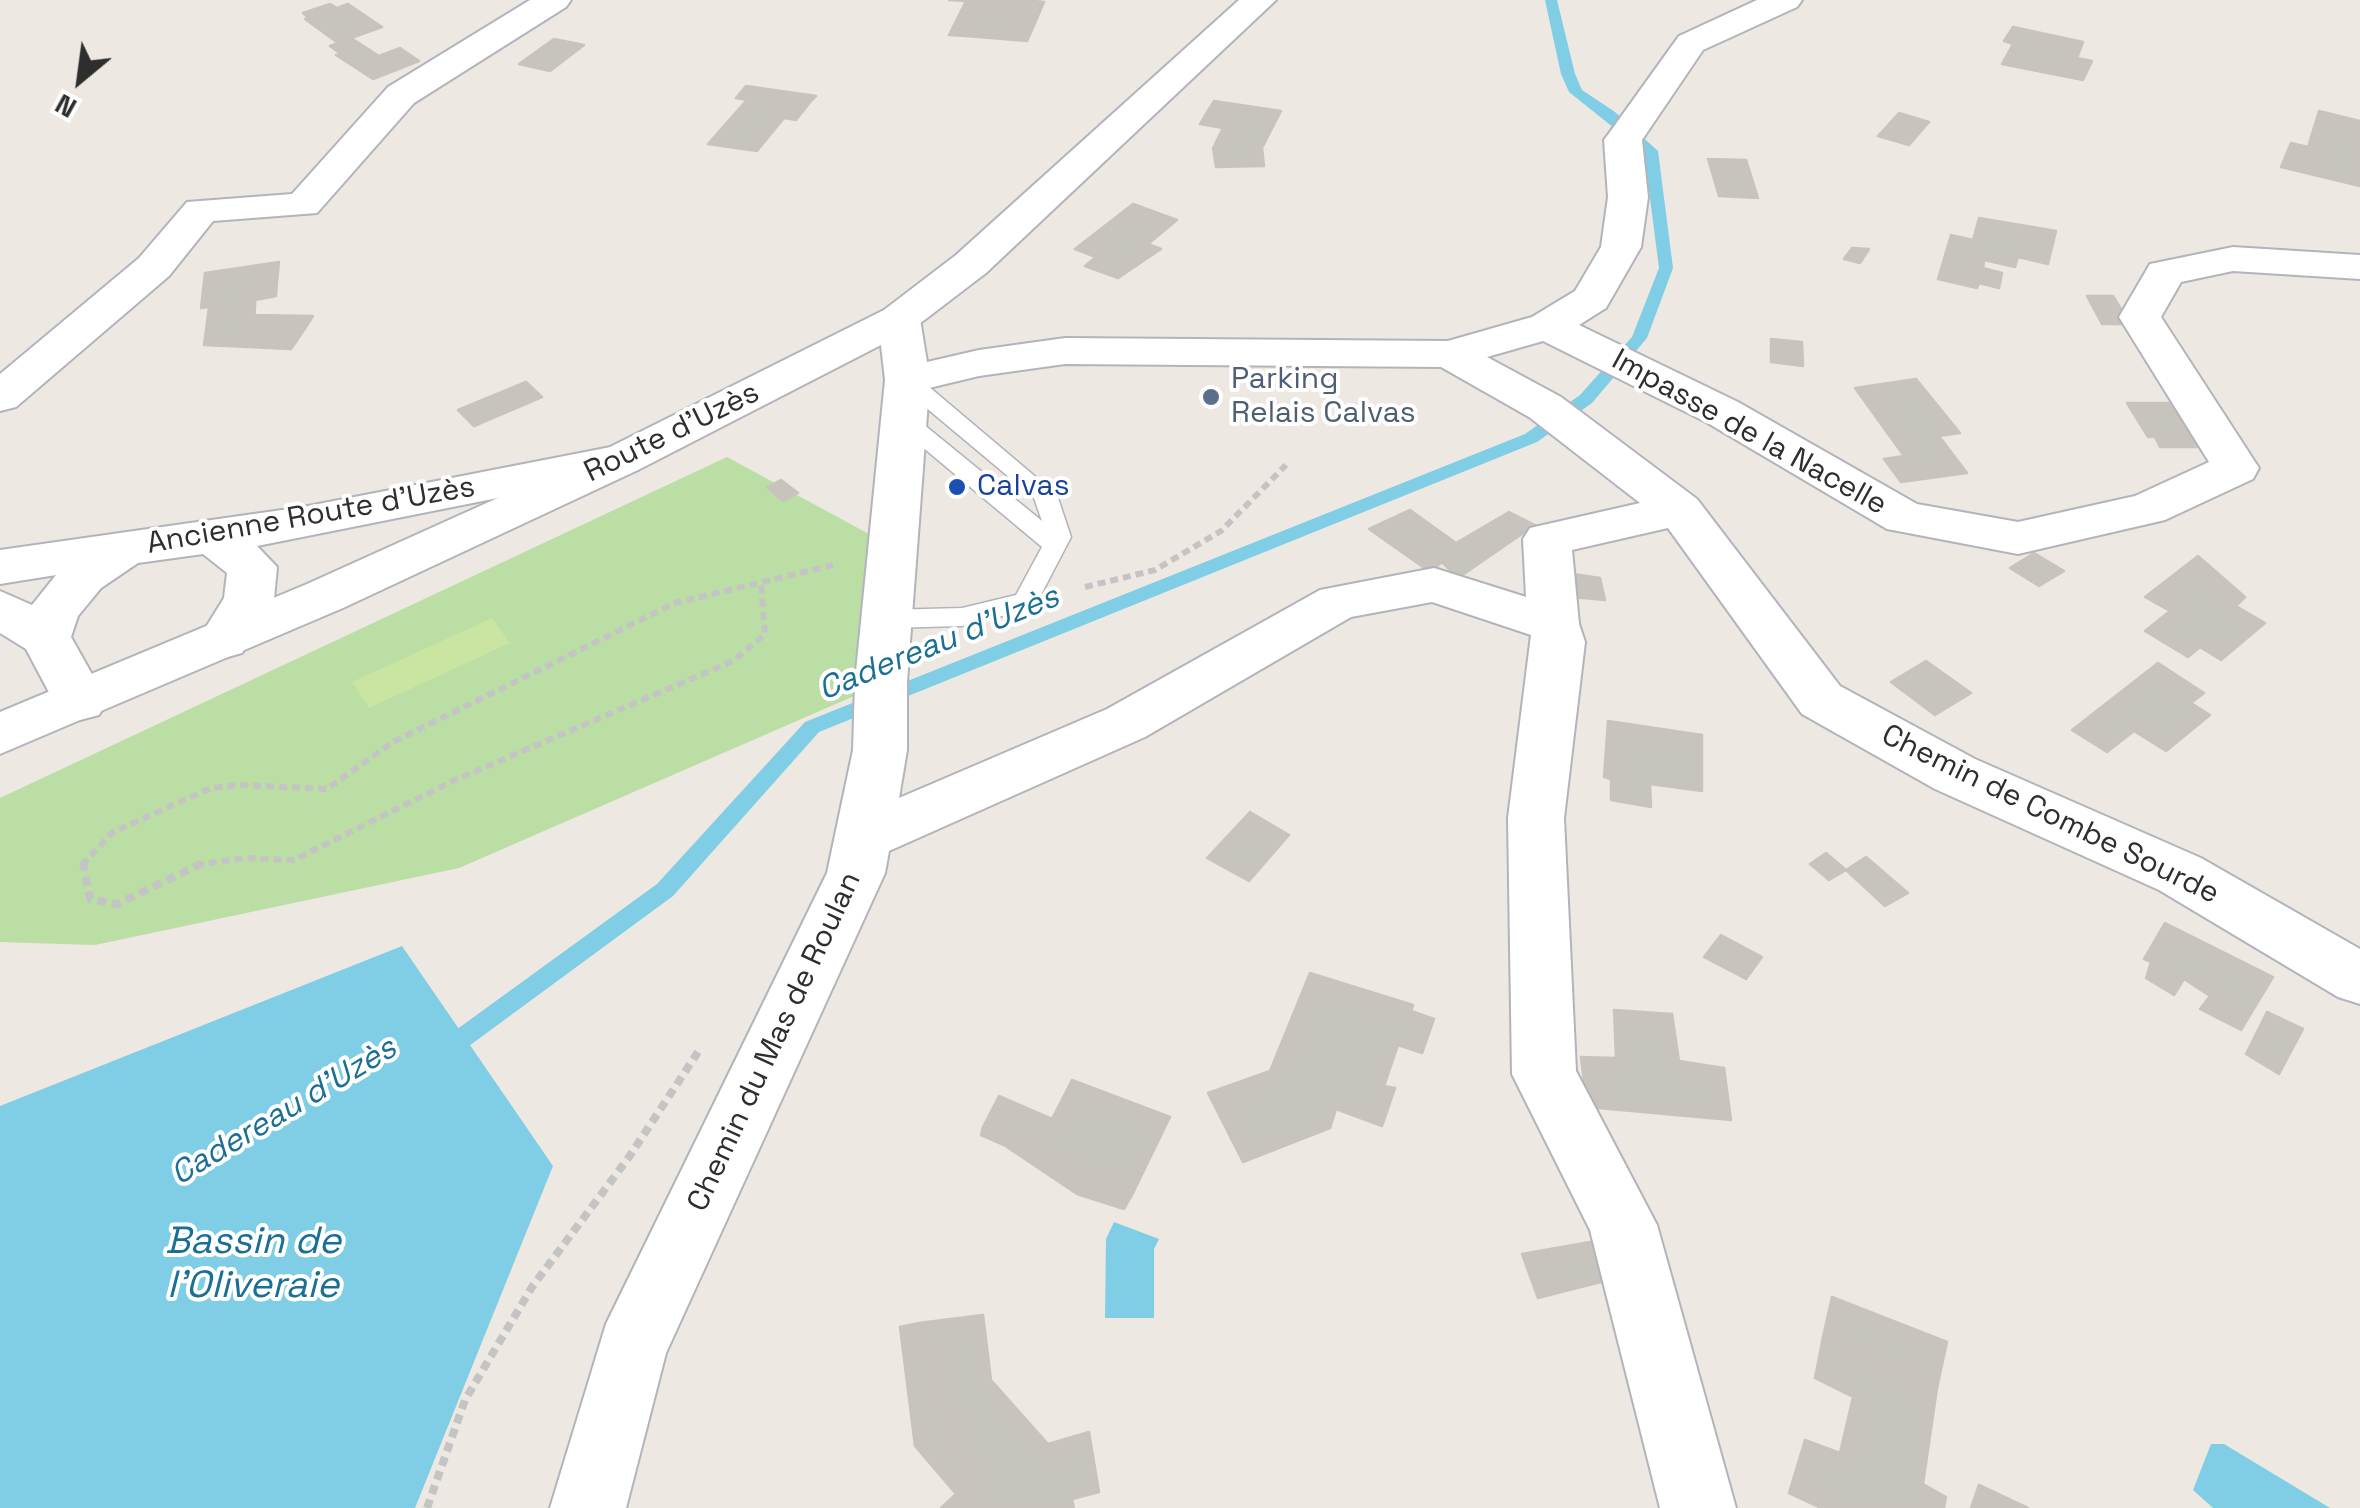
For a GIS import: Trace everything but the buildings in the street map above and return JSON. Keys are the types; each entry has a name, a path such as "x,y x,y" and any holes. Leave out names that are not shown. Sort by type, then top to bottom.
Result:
{"street":[{"path":"0,396 154,267 201,210 303,205 401,96 554,0"},
{"name":"Route d'Uzès","path":"0,734 224,640 621,460 899,320 972,264 1259,0"},
{"path":"906,400 979,363 1065,352 1450,354 1547,326 1590,299 1621,246 1628,197 1630,131 1691,42 1785,0"},
{"name":"Impasse de la Nacelle","path":"1547,326 1722,412 1904,518 2018,538 2148,508 2236,468 2140,317 2165,273 2233,259 2360,267"},
{"name":"Chemin du Mas de Roulan","path":"588,1508 631,1350 856,873 882,705 906,400 899,320"},
{"name":"Chemin de Combe Sourde","path":"1450,354 1559,417 1680,510 1821,700 1956,774 2180,874 2360,979"},
{"name":"Ancienne Route d'Uzès","path":"2,576 128,548 302,523 621,460"},
{"path":"1680,510 1547,539 1559,642 1536,818 1544,1074 1623,1225 1698,1508"},
{"path":"212,536 252,567 249,599 224,640"},
{"path":"45,637 54,611 83,576 128,548"},
{"path":"2,576 45,637 80,701"},
{"path":"863,838 1126,724 1338,602 1434,585 1554,624"}],"lane":[{"path":"906,400 1055,545"},
{"path":"886,620 962,616 1025,602 1059,537 1044,495 906,400"}],"path":[{"path":"1025,602 1154,570 1222,531 1286,465"},
{"path":"761,584 765,634 733,661 453,781 294,860 244,858 200,863 117,904 90,899 82,863 113,832 211,788 327,788 394,742 675,603 893,550"},
{"path":"427,1508 465,1400 522,1304 629,1156 700,1049"}],"green space":[{"path":"727,457 878,539 861,693 459,868 95,945 0,942 0,798"},
{"path":"492,618 510,643 369,708 352,682"}],"water":[{"name":"Bassin de l'Oliveraie","path":"402,946 553,1166 415,1508 0,1508 0,1106"},
{"path":"1114,1222 1159,1239 1154,1249 1154,1318 1105,1318 1106,1239"},
{"path":"2211,1444 2224,1444 2330,1508 2213,1508 2193,1490"}],"waterway":[{"name":"Cadereau d'Uzès","path":"446,1050 665,890 812,727 1531,438 1586,399 1639,338 1666,268 1651,151 1576,92 1551,0"}],"place":[{"name":"Parking Relais Calvas","path":"1211,397"},
{"name":"Calvas","path":"957,487"}]}
